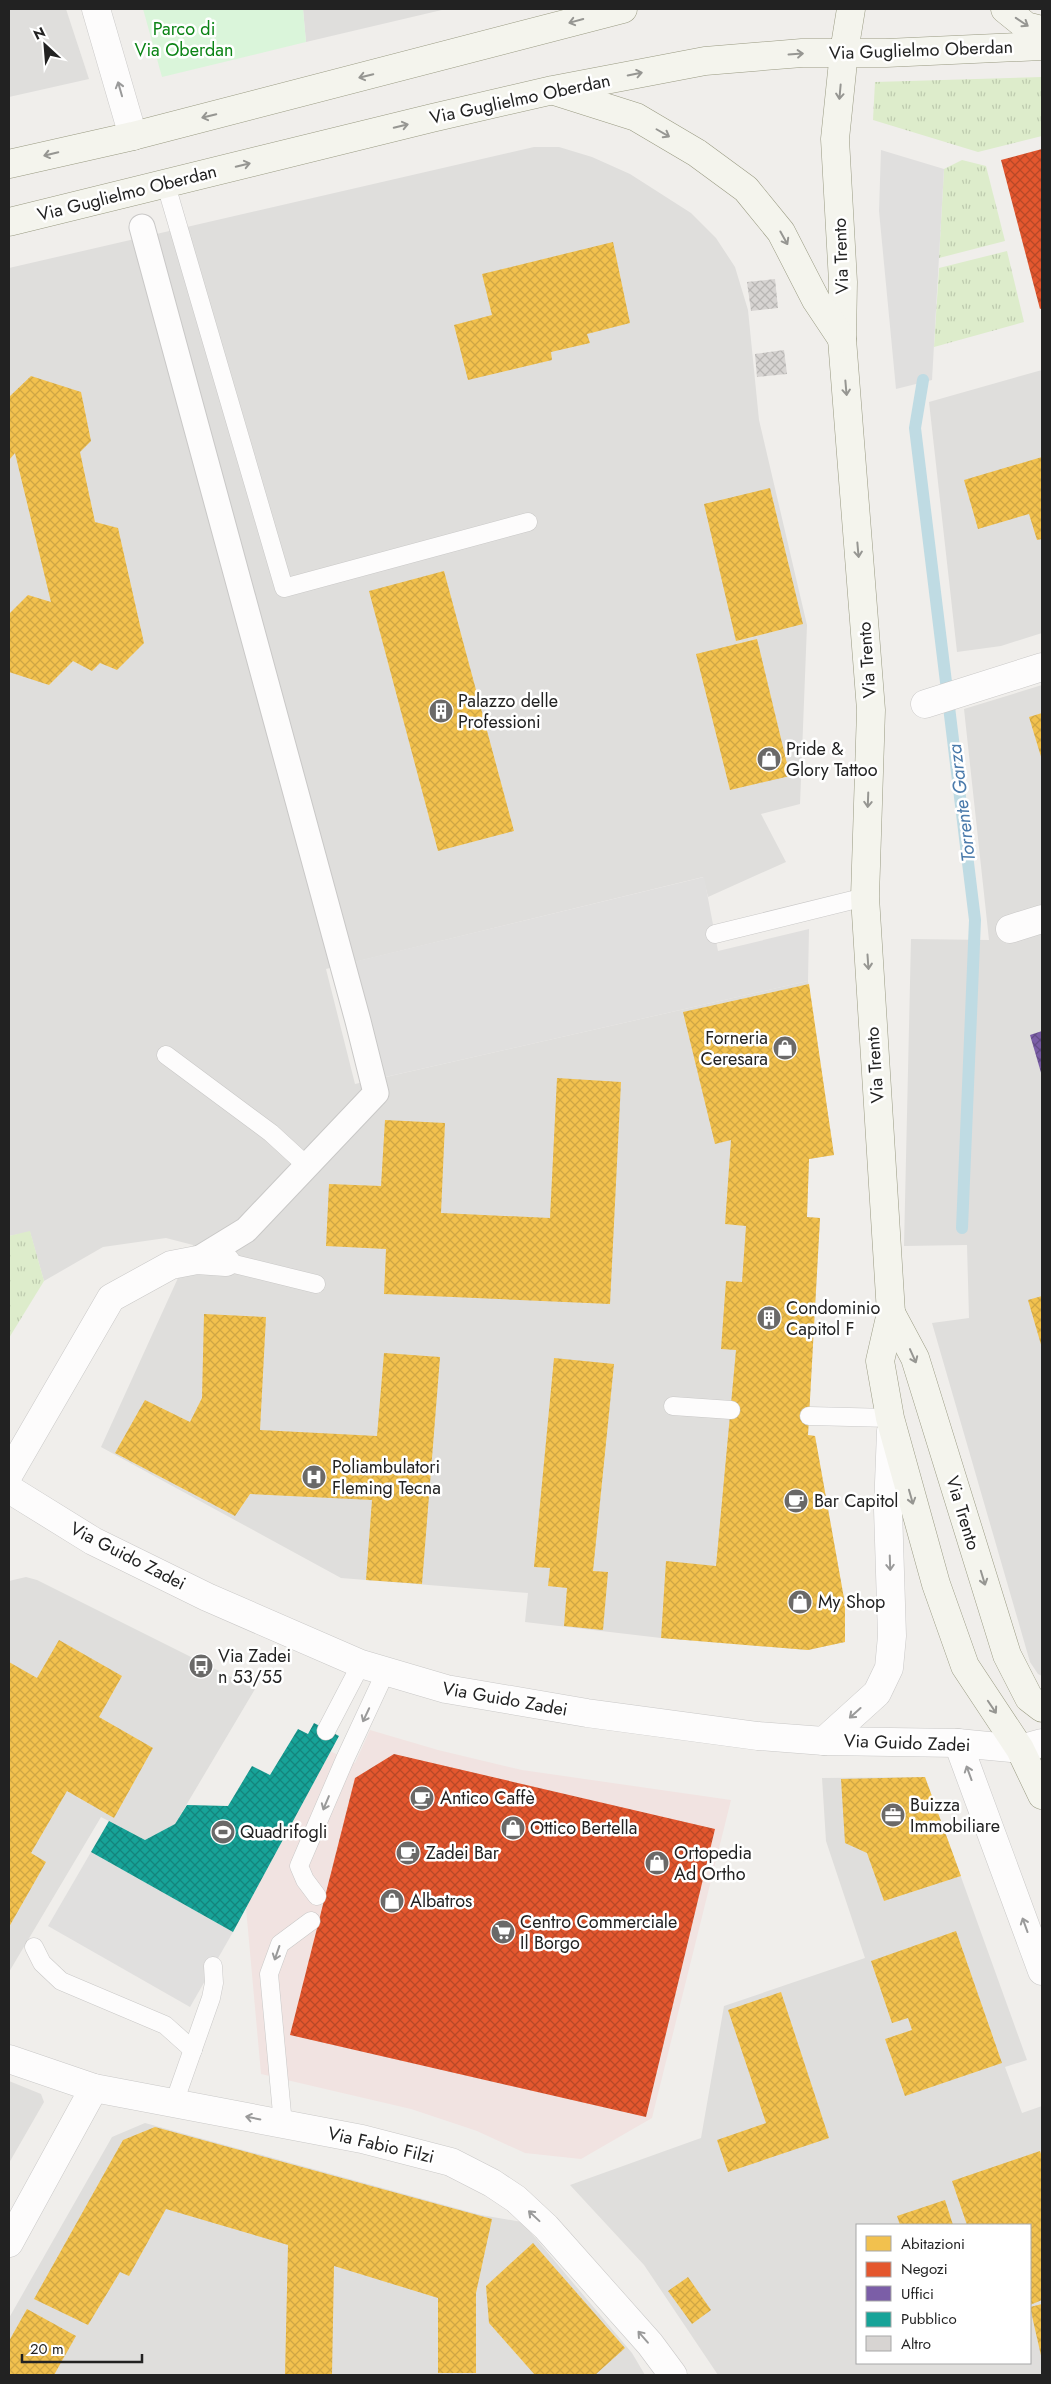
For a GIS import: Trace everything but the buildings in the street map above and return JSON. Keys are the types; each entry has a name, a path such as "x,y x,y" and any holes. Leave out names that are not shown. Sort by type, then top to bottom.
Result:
{"main road":[{"path":"9,164 133,136 623,9"},
{"name":"Via Trento","path":"851,9 844,52 835,139 843,282 842,340 871,710 865,897 891,1313 880,1361 890,1423 936,1584 965,1666 1035,1751 1042,1795"},
{"path":"1005,9 1026,26 1042,30"},
{"name":"Via Guglielmo Oberdan","path":"9,222 552,90 705,61 844,52 886,53 1042,46"},
{"path":"552,90 636,117 697,153 746,189 782,232 816,300 842,340"},
{"name":"Via Trento","path":"891,1313 915,1358 1007,1655 1029,1698 1042,1708"}],"street":[{"path":"96,9 133,136"},
{"path":"142,227 358,1020 376,1093 246,1230 197,1260"},
{"path":"925,704 1042,667"},
{"path":"1010,929 1042,919"},
{"path":"9,1474 111,1298 171,1265 197,1260 226,1262"},
{"name":"Via Trento","path":"824,1741 877,1693 889,1668 892,1636 888,1509 890,1423"},
{"name":"Via Guido Zadei","path":"9,1490 93,1541 207,1597 361,1664 446,1689 586,1714 758,1736 824,1741 958,1744 1035,1751"},
{"path":"958,1744 1042,1970"},
{"name":"Via Fabio Filzi","path":"9,2059 94,2088 362,2139 451,2162 516,2198 546,2227 650,2344 673,2375"},
{"path":"9,2243 94,2088"}],"lane":[{"path":"166,185 284,588 528,522"},
{"path":"715,934 865,897"},
{"path":"166,1055 271,1133 307,1166"},
{"path":"226,1262 316,1284"},
{"path":"673,1406 732,1410"},
{"path":"809,1416 890,1423"},
{"path":"326,1731 361,1664"},
{"path":"317,1896 305,1880 299,1866 345,1758 386,1671"},
{"path":"283,2124 269,1974 280,1944 311,1921"},
{"path":"34,1947 42,1963 61,1982 165,2025 193,2050"},
{"path":"174,2103 211,1998 214,1983 213,1966"}],"shaded area":[{"path":"9,9 66,9 89,79 9,97"},
{"path":"303,9 446,9 306,42"},
{"path":"534,147 559,147 592,157 630,174 691,213 716,238 735,267 748,310 759,420 807,625 800,804 761,814 786,862 708,897 703,877 326,969 355,1084 808,981 834,1155 809,1159 807,1217 820,1218 808,1435 815,1436 845,1604 845,1642 808,1650 661,1638 525,1622 528,1593 341,1578 101,1447 193,1245 166,1238 103,1247 44,1281 30,1232 9,1236 9,268"},
{"path":"881,150 944,169 932,380 896,389 879,211"},
{"path":"1042,370 1042,633 1001,646 957,652 929,402"},
{"path":"1042,685 1042,1676 1038,1674 1030,1662 932,1323 969,1318 967,1245 904,1246 911,939 989,940 964,709"},
{"path":"704,877 718,951 809,929 808,981 381,1078 353,962"},
{"path":"26,1577 37,1580 255,1689 175,1824 145,1840 101,1817 9,1972 9,1581"},
{"name":"Centro Commerciale Il Borgo","path":"370,1730 438,1750 522,1770 731,1800 652,2118 581,2159 525,2153 477,2131 411,2109 261,2074 246,1908 330,1751 355,1763"},
{"path":"925,1777 1027,2060 1005,2067 1022,2113 1042,2106 1042,2375 718,2375 644,2265 570,2185 701,2138 724,2006 865,1958 826,1841 822,1778"},
{"path":"91,1852 233,1932 190,2007 48,1926"},
{"path":"9,2081 41,2094 44,2102 9,2163"},
{"path":"145,2123 481,2215 522,2222 632,2353 645,2375 9,2375 9,2318 112,2137"}],"green space":[{"name":"Parco di Via Oberdan","path":"143,9 303,9 306,42 162,77"},
{"path":"1042,77 1042,136 978,152 873,120 875,82"},
{"path":"962,160 986,166 1005,241 939,258 944,169"},
{"path":"1007,251 1024,322 934,347 939,268"},
{"path":"30,1231 44,1281 9,1338 9,1236"}],"waterway":[{"name":"Torrente Garza","path":"923,380 915,428 975,920 962,1228"}],"place":[{"name":"Palazzo delle Professioni","path":"441,711"},
{"name":"Pride & Glory Tattoo","path":"769,759"},
{"name":"Forneria Ceresara","path":"785,1048"},
{"name":"Condominio Capitol F","path":"769,1318"},
{"name":"Poliambulatori Fleming Tecna","path":"314,1477"},
{"name":"Bar Capitol","path":"796,1501"},
{"name":"My Shop","path":"800,1602"},
{"name":"Via Zadei n 53/55","path":"201,1666"},
{"name":"Antico Caffè","path":"422,1798"},
{"name":"Buizza Immobiliare","path":"893,1815"},
{"name":"Ottico Bertella","path":"513,1828"},
{"name":"Quadrifogli","path":"223,1832"},
{"name":"Zadei Bar","path":"408,1853"},
{"name":"Ortopedia Ad Ortho","path":"657,1863"},
{"name":"Albatros","path":"392,1901"},
{"name":"Centro Commerciale Il Borgo","path":"503,1932"}]}
